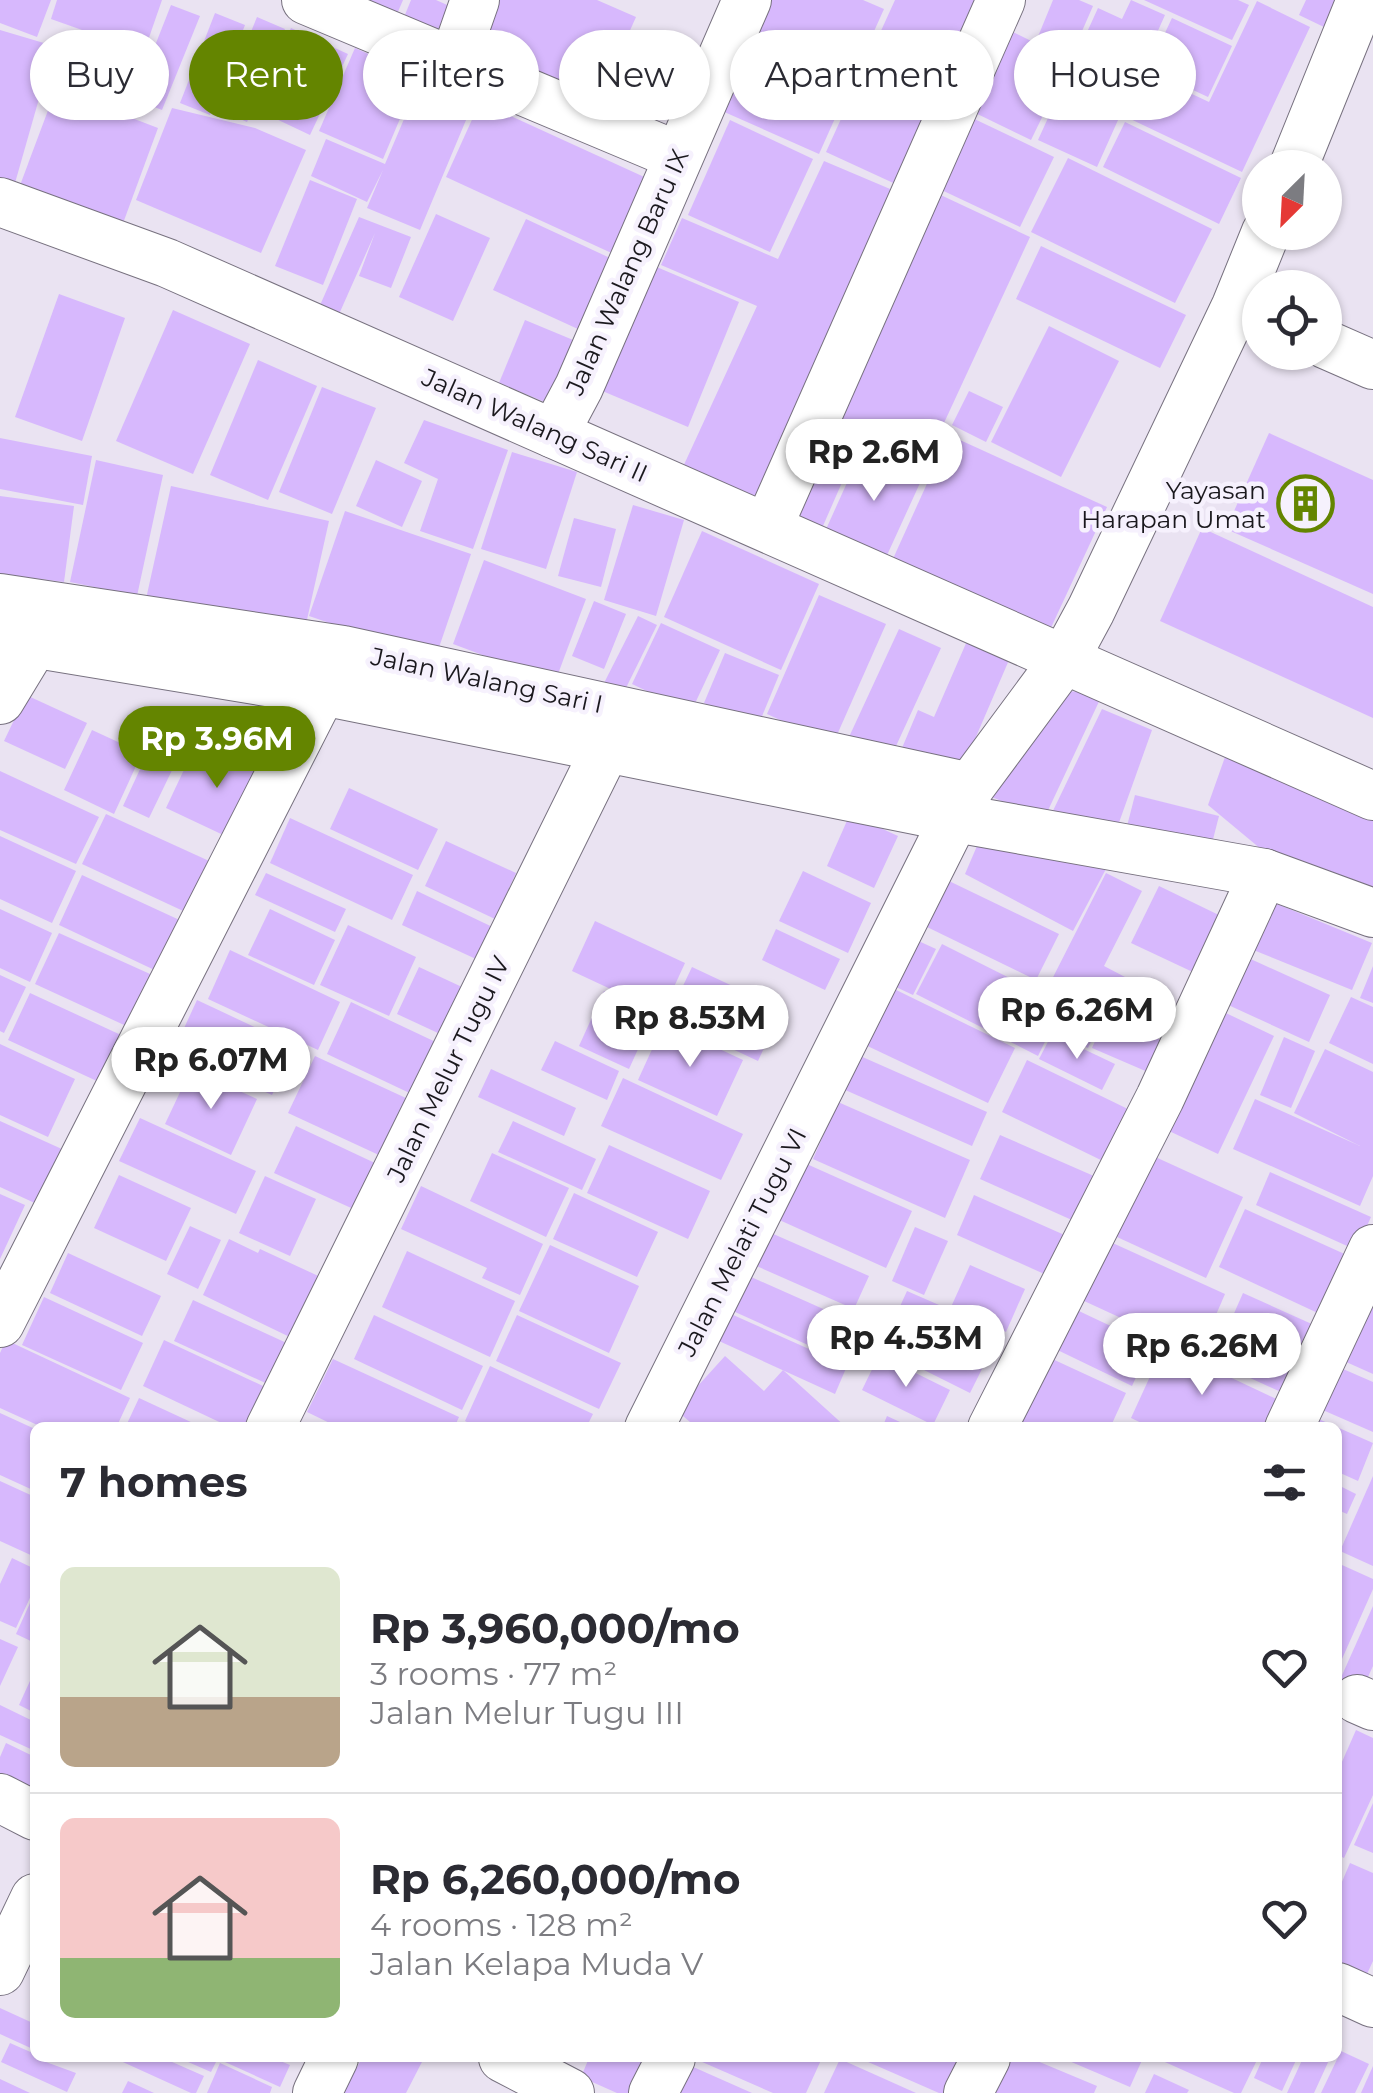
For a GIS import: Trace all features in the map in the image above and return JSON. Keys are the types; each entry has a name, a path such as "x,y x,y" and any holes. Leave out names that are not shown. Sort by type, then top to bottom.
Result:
{"street":[{"path":"306,0 380,30"},
{"path":"465,30 476,0"},
{"name":"Jalan Walang Baru IX","path":"554,434 579,387 747,0"},
{"path":"768,527 1001,0"},
{"path":"1300,150 1361,0"},
{"path":"539,96 678,156"},
{"name":"Jalan Walang Sari II","path":"0,202 167,263 1373,796"},
{"name":"Jalan Melati Tugu VI","path":"652,1422 962,803 1064,660 1242,322"},
{"path":"1342,351 1373,365"},
{"path":"0,700 24,623 322,691 615,729"},
{"name":"Jalan Walang Sari I","path":"24,623 343,650 615,729 1264,873 1373,914"},
{"path":"0,1323 343,650"},
{"name":"Jalan Melur Tugu IV","path":"273,1422 615,729"},
{"path":"995,1422 1160,1098 1264,873"},
{"path":"1292,1422 1373,1250"},
{"path":"0,1798 30,1813"},
{"path":"0,1971 30,1908"},
{"path":"1342,1989 1373,2003"},
{"path":"317,2093 332,2062"},
{"path":"511,2062 570,2093"},
{"path":"653,2093 669,2062"},
{"path":"968,2093 984,2062"}],"building":[{"path":"0,0 51,0 40,30 30,30 30,34 0,23"},
{"path":"57,0 162,0 152,30 82,30 51,19"},
{"path":"363,0 403,0 397,14"},
{"path":"411,0 436,0 454,8 444,30 399,30"},
{"path":"493,0 597,0 636,17 630,30 559,30 559,95 539,86 539,30 480,30"},
{"path":"761,0 863,0 884,9 875,30 748,30"},
{"path":"895,0 986,0 973,30 881,30"},
{"path":"1053,0 1079,0 1093,6 1082,30 1041,30"},
{"path":"1131,0 1165,15 1158,30 1088,30 1098,8 1122,19"},
{"path":"1144,0 1238,0 1249,5 1232,40"},
{"path":"1306,0 1340,0 1326,28 1299,15"},
{"path":"1257,1 1310,27 1252,150 1242,150 1242,172 1132,120 1196,120 1196,96 1209,102"},
{"path":"171,5 200,16 194,30 189,30 189,43 169,93 169,30 161,30"},
{"path":"215,13 245,25 243,30 208,30"},
{"path":"257,17 285,29 285,30 252,30"},
{"path":"1172,18 1232,46 1208,97 1196,91 1196,30 1166,30"},
{"path":"1003,27 1014,32 1014,120 1041,120 1031,140 990,120 994,120 994,45"},
{"path":"0,30 30,39 33,120 15,183 0,179"},
{"path":"355,48 363,52 363,120 399,120 383,159 319,131 324,120 343,120 343,76"},
{"path":"730,69 730,115 713,107"},
{"path":"189,80 189,107 180,103"},
{"path":"172,108 189,112 189,120 222,120 255,128 306,150 261,253 136,200"},
{"path":"44,120 137,120 158,128 122,226 19,188"},
{"path":"278,120 317,120 310,135"},
{"path":"404,120 466,120 420,230 367,208 383,170 367,202 311,176 326,139 385,164"},
{"path":"472,120 519,120 653,181 618,256 446,177"},
{"path":"730,120 813,159 770,252 688,215"},
{"path":"742,120 834,120 819,154"},
{"path":"841,120 932,120 902,187 826,152"},
{"path":"964,120 976,120 1054,157 1020,227 933,186"},
{"path":"1047,120 1118,120 1097,167 1038,140"},
{"path":"1125,122 1241,178 1219,224 1103,167"},
{"path":"1068,158 1212,229 1175,303 1031,232"},
{"path":"824,161 909,197 768,509 682,469 757,306 661,265 682,218 778,259"},
{"path":"310,180 357,199 323,285 275,266"},
{"path":"930,190 1030,237 925,464 825,418"},
{"path":"436,214 490,238 453,321 399,297"},
{"path":"359,217 411,237 391,288 359,276 375,233 336,321 317,312"},
{"path":"526,219 623,264 591,335 493,290"},
{"path":"1041,246 1186,315 1160,368 1016,299"},
{"path":"652,265 739,302 688,427 600,390"},
{"path":"59,294 125,318 82,441 15,417"},
{"path":"173,310 250,344 193,474 116,441"},
{"path":"525,320 578,342 552,405 499,383"},
{"path":"1049,326 1119,361 1061,477 991,442"},
{"path":"258,360 317,386 268,500 210,475"},
{"path":"322,387 376,408 332,514 279,492"},
{"path":"969,391 1003,407 986,442 952,425"},
{"path":"424,420 508,450 473,549 420,531 438,479 404,463"},
{"path":"823,423 861,439 819,535 782,519"},
{"name":"Yayasan Harapan Umat","path":"1269,433 1373,480 1373,594 1226,529"},
{"path":"949,435 1107,507 1049,632 892,561"},
{"path":"0,438 92,456 83,505 0,489"},
{"path":"864,445 925,472 883,564 823,536"},
{"path":"512,452 577,472 546,569 481,549"},
{"path":"96,460 163,475 137,596 70,582"},
{"path":"376,460 422,481 402,527 356,506"},
{"path":"171,486 329,521 304,633 146,599"},
{"path":"0,496 74,506 64,582 0,574"},
{"path":"633,505 684,520 656,616 604,600"},
{"path":"345,511 471,554 435,659 309,616"},
{"path":"574,518 616,529 601,587 558,576"},
{"path":"1202,528 1373,607 1373,718 1160,621"},
{"path":"702,531 819,584 781,670 664,617"},
{"path":"484,560 586,599 555,682 453,644"},
{"path":"819,595 886,624 833,744 767,714"},
{"path":"594,601 626,614 604,669 572,656"},
{"path":"638,616 657,625 622,696 602,687"},
{"path":"661,623 720,650 691,712 632,684"},
{"path":"899,629 941,648 891,757 849,737"},
{"path":"967,641 1009,660 957,781 902,748 918,710 934,717"},
{"path":"725,653 779,675 758,726 704,703"},
{"path":"1065,691 1103,693 1044,819 987,795"},
{"path":"26,695 87,723 65,769 4,741"},
{"path":"1102,709 1152,730 1116,831 1050,817"},
{"path":"92,730 142,753 114,814 64,790"},
{"path":"198,740 268,773 236,841 166,808"},
{"path":"148,752 175,764 149,818 123,806"},
{"path":"1225,757 1373,812 1373,896 1274,860 1208,805"},
{"path":"0,771 99,817 76,864 0,830"},
{"path":"349,788 438,829 418,870 330,829"},
{"path":"1135,795 1219,816 1210,851 1126,830"},
{"path":"106,814 218,865 194,916 82,864"},
{"path":"850,814 898,836 874,888 827,866"},
{"path":"290,818 413,875 392,920 270,863"},
{"path":"0,836 76,871 52,923 0,899"},
{"path":"446,841 516,873 495,919 425,886"},
{"path":"977,846 1107,867 1073,931 965,874"},
{"path":"803,871 871,903 848,953 779,921"},
{"path":"266,873 346,909 335,932 255,895"},
{"path":"1106,873 1142,891 1104,966 1165,998 1149,1030 1086,998 1081,1009 1046,991"},
{"path":"82,875 186,923 163,974 59,925"},
{"path":"949,881 1059,934 1036,980 927,927"},
{"path":"1159,886 1225,918 1197,974 1131,943"},
{"path":"417,891 503,932 489,965 402,925"},
{"path":"1265,899 1372,943 1352,990 1246,947"},
{"path":"0,909 52,933 30,982 0,968"},
{"path":"270,909 335,940 314,985 248,955"},
{"path":"595,921 685,963 662,1013 572,971"},
{"path":"348,925 416,957 389,1016 320,985"},
{"path":"776,929 840,959 825,990 762,960"},
{"path":"59,933 159,978 135,1030 35,984"},
{"path":"901,933 936,949 913,995 879,979"},
{"path":"942,944 1063,1005 1038,1056 916,994"},
{"path":"230,950 340,1002 318,1050 208,999"},
{"path":"1233,951 1330,995 1309,1042 1213,998"},
{"path":"1373,966 1373,1003 1360,998"},
{"path":"419,967 475,993 453,1040 397,1014"},
{"path":"692,967 775,1006 764,1028 681,990"},
{"path":"0,975 26,987 4,1033 0,1031"},
{"path":"886,985 1015,1048 988,1103 859,1042"},
{"path":"604,991 654,1014 629,1069 579,1046"},
{"path":"30,993 134,1041 112,1088 8,1040"},
{"path":"675,993 769,1037 758,1061 664,1017"},
{"path":"1351,997 1373,1007 1373,1064 1329,1043"},
{"path":"197,1000 295,1046 272,1095 174,1050"},
{"path":"351,1002 442,1045 418,1097 327,1054"},
{"path":"1207,1004 1274,1036 1218,1154 1152,1123"},
{"path":"1069,1006 1101,1021 1088,1048 1055,1032"},
{"path":"1106,1016 1170,1044 1157,1076 1092,1048"},
{"path":"664,1023 743,1060 717,1116 638,1080"},
{"path":"1052,1034 1115,1064 1102,1090 1039,1059"},
{"path":"1284,1037 1315,1051 1291,1108 1260,1095"},
{"path":"555,1041 619,1071 607,1100 541,1070"},
{"path":"0,1044 75,1079 48,1137 0,1115"},
{"path":"1325,1049 1373,1072 1373,1176 1360,1206 1233,1149 1255,1099 1360,1146 1294,1113"},
{"path":"858,1055 987,1112 972,1146 843,1089"},
{"path":"315,1056 421,1105 394,1162 288,1113"},
{"path":"1027,1060 1132,1111 1107,1163 1002,1112"},
{"path":"191,1069 257,1099 231,1155 165,1124"},
{"path":"491,1069 576,1108 564,1136 478,1097"},
{"path":"623,1078 743,1134 721,1180 601,1126"},
{"path":"838,1102 970,1160 945,1218 813,1159"},
{"path":"140,1118 256,1171 236,1214 119,1161"},
{"path":"0,1121 64,1150 39,1205 0,1187"},
{"path":"513,1121 596,1159 582,1190 498,1152"},
{"path":"296,1126 392,1171 371,1217 274,1173"},
{"path":"1000,1135 1103,1180 1083,1225 980,1179"},
{"path":"609,1145 710,1191 688,1239 587,1193"},
{"path":"1140,1150 1243,1197 1206,1278 1104,1231"},
{"path":"492,1153 569,1188 546,1237 470,1201"},
{"path":"791,1157 912,1211 886,1268 766,1214"},
{"path":"1270,1172 1371,1217 1356,1250 1256,1205"},
{"path":"119,1175 191,1208 166,1261 94,1228"},
{"path":"265,1176 316,1199 290,1256 239,1233"},
{"path":"421,1186 543,1244 520,1295 482,1278 487,1268 401,1229"},
{"path":"574,1193 658,1232 637,1277 553,1239"},
{"path":"0,1194 25,1205 0,1259"},
{"path":"974,1195 1069,1237 1051,1277 957,1235"},
{"path":"1245,1209 1349,1256 1322,1315 1219,1267"},
{"path":"190,1226 221,1240 198,1289 167,1274"},
{"path":"915,1227 948,1241 924,1295 892,1281"},
{"path":"760,1228 869,1276 854,1309 745,1261"},
{"path":"1095,1235 1225,1294 1199,1354 1069,1294"},
{"path":"229,1239 327,1280 298,1341 203,1295"},
{"path":"550,1245 639,1286 609,1353 519,1311"},
{"path":"407,1251 515,1301 490,1357 382,1307"},
{"path":"68,1253 161,1296 142,1336 50,1293"},
{"path":"970,1265 1025,1289 1006,1332 951,1307"},
{"path":"740,1272 866,1328 850,1364 724,1307"},
{"path":"907,1291 978,1322 969,1343 990,1353 970,1393 922,1369 929,1357 886,1337"},
{"path":"1373,1292 1373,1374 1335,1357"},
{"path":"1243,1293 1314,1325 1283,1393 1213,1361"},
{"path":"44,1297 143,1343 121,1390 22,1345"},
{"path":"193,1300 291,1345 272,1386 174,1341"},
{"path":"1064,1304 1151,1345 1132,1386 1045,1344"},
{"path":"731,1314 847,1366 835,1394 719,1341"},
{"path":"374,1315 483,1366 462,1410 354,1359"},
{"path":"517,1315 621,1363 599,1409 496,1361"},
{"path":"6,1340 130,1398 119,1422 31,1422 0,1408 0,1353"},
{"path":"164,1340 278,1393 265,1422 219,1422 143,1386"},
{"path":"1164,1346 1287,1404 1279,1422 1139,1422 1131,1418"},
{"path":"1035,1351 1126,1393 1113,1422 1022,1422 1006,1414"},
{"path":"879,1355 950,1390 934,1422 927,1422 862,1390"},
{"path":"725,1356 764,1391 783,1370 840,1422 690,1422 676,1410"},
{"path":"333,1359 459,1417 457,1422 328,1422 307,1412"},
{"path":"1327,1362 1373,1382 1373,1432 1309,1404"},
{"path":"490,1366 593,1414 589,1422 465,1421"},
{"path":"139,1398 191,1422 128,1422"},
{"path":"0,1413 30,1427 30,1489 0,1475"},
{"path":"1305,1413 1325,1422 1301,1422"},
{"path":"1342,1429 1373,1443 1358,1481 1342,1474"},
{"path":"1373,1476 1373,1566 1342,1552"},
{"path":"0,1481 30,1495 30,1555 0,1541"},
{"path":"1342,1487 1356,1494 1347,1514 1342,1512"},
{"path":"12,1558 30,1567 30,1598 16,1628 0,1621 0,1584"},
{"path":"1342,1565 1373,1579 1373,1589 1342,1659"},
{"path":"30,1603 30,1641 16,1634"},
{"path":"1373,1606 1373,1666 1361,1692 1342,1683 1342,1675"},
{"path":"0,1639 18,1647 0,1686"},
{"path":"30,1681 30,1710 19,1705"},
{"path":"0,1705 30,1720 30,1749 0,1735"},
{"path":"1356,1730 1373,1738 1373,1795 1344,1858 1342,1857 1342,1762"},
{"path":"6,1743 30,1755 30,1801 0,1787 0,1757"},
{"path":"1373,1803 1373,1853 1354,1845"},
{"path":"1350,1863 1373,1873 1373,1961 1360,1989 1342,1981 1342,1882"},
{"path":"0,2008 30,2022 30,2048 0,2034"},
{"path":"10,2043 30,2052 30,2062 46,2062 76,2073 67,2092 1,2062"},
{"path":"1342,2051 1369,2064 1355,2093 1321,2093 1336,2062 1342,2062"},
{"path":"123,2062 172,2062 204,2076 196,2093"},
{"path":"188,2062 216,2062 211,2072"},
{"path":"225,2062 290,2065 280,2087"},
{"path":"360,2062 422,2062 406,2093 343,2093"},
{"path":"587,2062 651,2062 637,2093 617,2093 581,2077"},
{"path":"682,2062 752,2093 668,2093"},
{"path":"702,2062 820,2062 806,2093 773,2093"},
{"path":"839,2062 847,2062 916,2093 824,2093"},
{"path":"868,2062 975,2062 961,2093 939,2093"},
{"path":"1005,2062 1040,2062 1097,2086 1094,2093 991,2093"},
{"path":"1071,2062 1141,2062 1130,2087"},
{"path":"1165,2062 1256,2062 1241,2093"},
{"path":"1261,2062 1295,2062 1282,2091 1254,2078"},
{"path":"1301,2062 1328,2062 1314,2093 1287,2093"},
{"path":"220,2063 272,2087 270,2093 207,2093"},
{"path":"1373,2066 1373,2093 1361,2093"},
{"path":"1154,2074 1189,2090 1145,2093"},
{"path":"0,2079 30,2093 0,2093"},
{"path":"128,2081 154,2093 122,2093"}],"place":[{"name":"Yayasan Harapan Umat","path":"1305,504"}]}
